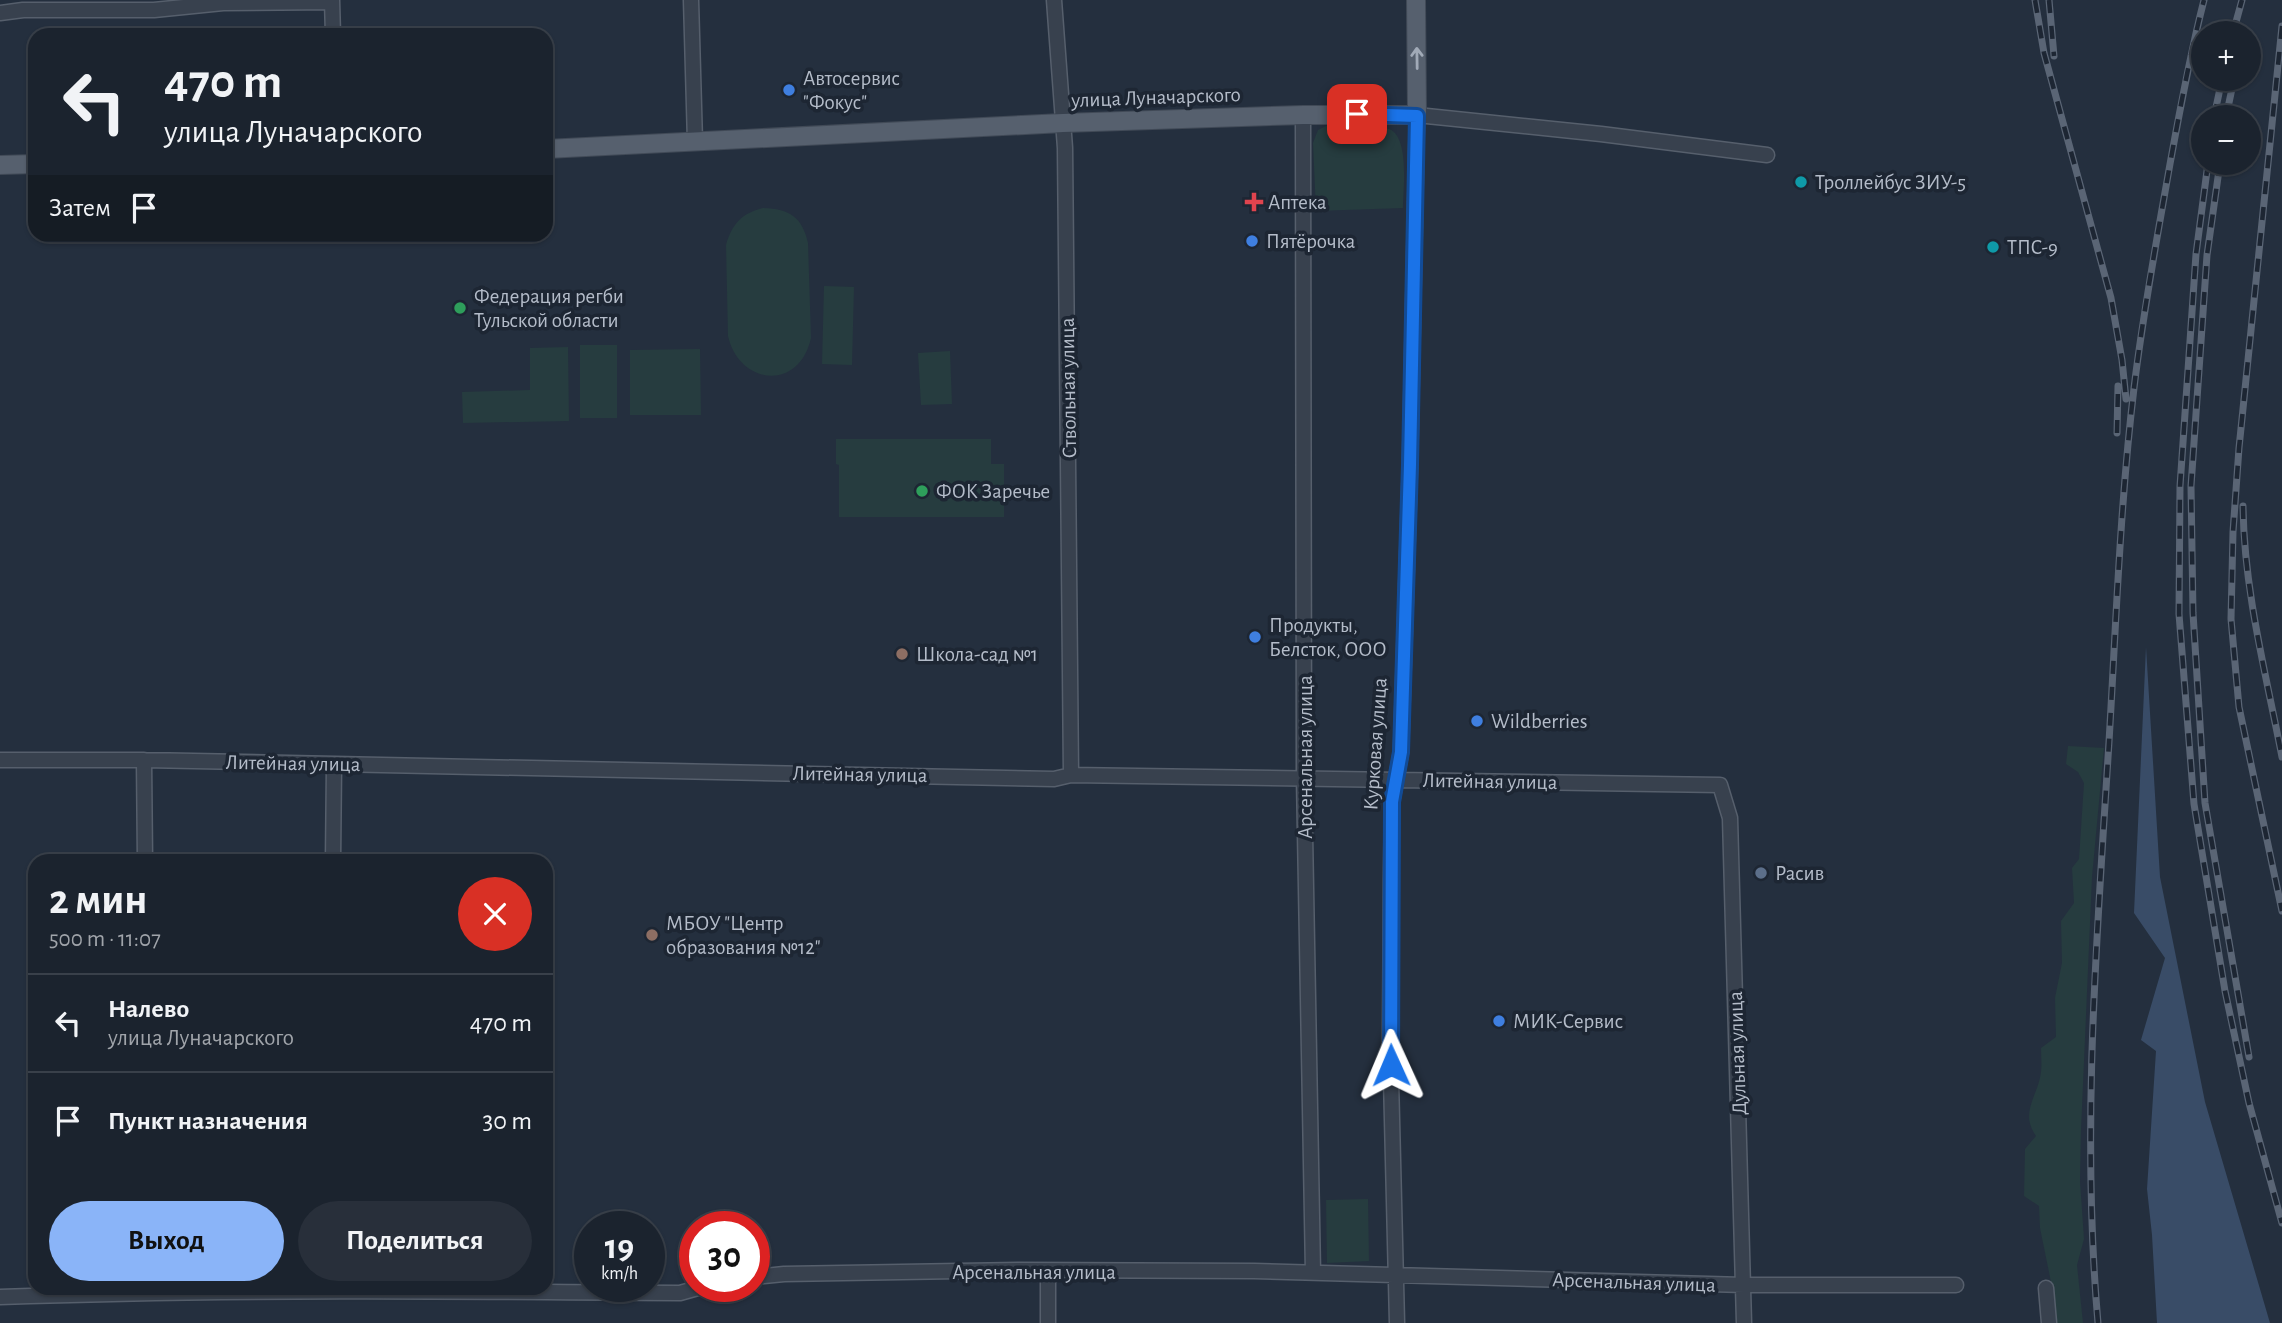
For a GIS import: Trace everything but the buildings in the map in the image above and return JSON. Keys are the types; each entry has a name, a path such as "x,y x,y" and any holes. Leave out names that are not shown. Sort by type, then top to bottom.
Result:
{"main road":[{"name":"Курковая улица","path":"1416,0 1417,116"},
{"name":"улица Луначарского","path":"553,149 1063,123 1303,115 1417,116"},
{"path":"0,165 28,164"}],"street":[{"path":"691,0 695,142"},
{"name":"Ствольная улица","path":"1054,0 1065,148 1071,775"},
{"path":"0,13 154,5 332,1 333,28"},
{"name":"Арсенальная улица","path":"1303,115 1304,778 1313,1273"},
{"name":"улица Луначарского","path":"1417,116 1587,132 1767,155"},
{"name":"Курковая улица","path":"1397,1323 1390,1038 1392,815 1401,752 1417,116"},
{"name":"Литейная улица","path":"0,760 144,760 1055,779 1071,775 1720,785"},
{"path":"144,760 145,854"},
{"path":"333,854 334,765"},
{"name":"Дульная улица","path":"1720,785 1730,818 1744,1323"},
{"path":"1048,1271 1048,1323"},
{"name":"Арсенальная улица","path":"770,1276 1048,1271 1313,1273 1744,1285 1956,1284"},
{"path":"2046,1288 2049,1323"},
{"path":"553,1292 679,1293"},
{"path":"0,1297 43,1295"}],"green space":[{"path":"1328,125 1385,128 1396,134 1403,153 1403,208 1316,211 1313,143 1318,130"},
{"path":"763,208 781,210 793,216 802,227 808,243 811,338 795,367 782,374 769,376 744,365 734,352 728,336 726,245 739,220"},
{"path":"824,286 854,287 852,365 822,364"},
{"path":"580,345 617,345 617,418 580,418"},
{"path":"568,347 569,421 463,423 462,392 530,390 530,348"},
{"path":"700,349 701,415 630,415 630,350"},
{"path":"950,351 952,404 921,405 918,353"},
{"name":"ФОК Заречье","path":"836,439 991,439 991,464 1004,464 1004,517 839,517"},
{"path":"2068,746 2104,748 2092,877 2081,1130 2080,1181 2084,1239 2077,1265 2083,1323 2054,1323 2051,1282 2040,1228 2039,1206 2024,1196 2025,1149 2036,1136 2031,1127 2029,1112 2041,1072 2041,1048 2056,1037 2055,998 2062,963 2061,921 2074,903 2072,868 2079,859 2084,783 2078,772 2066,764"},
{"path":"1368,1199 1369,1261 1327,1263 1326,1200"}],"water":[{"path":"2146,647 2160,877 2205,1102 2270,1323 2157,1323 2147,1189 2156,1051 2141,1040 2165,958 2134,913"}],"railway":[{"path":"2035,0 2044,53 2111,298 2126,399"},
{"path":"2049,0 2054,56"},
{"path":"2098,1323 2091,1178 2093,1032 2125,476 2134,388 2151,276 2181,102 2204,0"},
{"path":"2236,21 2242,0"},
{"path":"2282,26 2239,448 2231,619 2239,707 2282,911"},
{"path":"2217,105 2219,91"},
{"path":"2229,105 2231,91"},
{"path":"2206,175 2196,254 2180,486 2179,614 2194,804 2225,991 2249,1103 2282,1223"},
{"path":"2218,175 2207,255 2191,486 2193,613 2205,803 2249,1057"},
{"path":"2117,433 2118,386"},
{"path":"2243,506 2247,569 2282,757"}],"place":[{"name":"Автосервис \"Фокус\"","path":"789,90"},
{"name":"Троллейбус ЗИУ-5","path":"1801,182"},
{"name":"Аптека","path":"1254,202"},
{"name":"Пятёрочка","path":"1252,241"},
{"name":"ТПС-9","path":"1993,247"},
{"name":"Федерация регби Тульской области","path":"460,308"},
{"name":"ФОК Заречье","path":"922,491"},
{"name":"Продукты, Белсток, ООО","path":"1255,637"},
{"name":"Школа-сад №1","path":"902,654"},
{"name":"Wildberries","path":"1477,721"},
{"name":"Расив","path":"1761,873"},
{"name":"МБОУ \"Центр образования №12\"","path":"652,935"},
{"name":"МИК-Сервис","path":"1499,1021"}],"route":[{"path":"1357,114 1417,116 1401,752 1392,802 1391,1065"}]}
